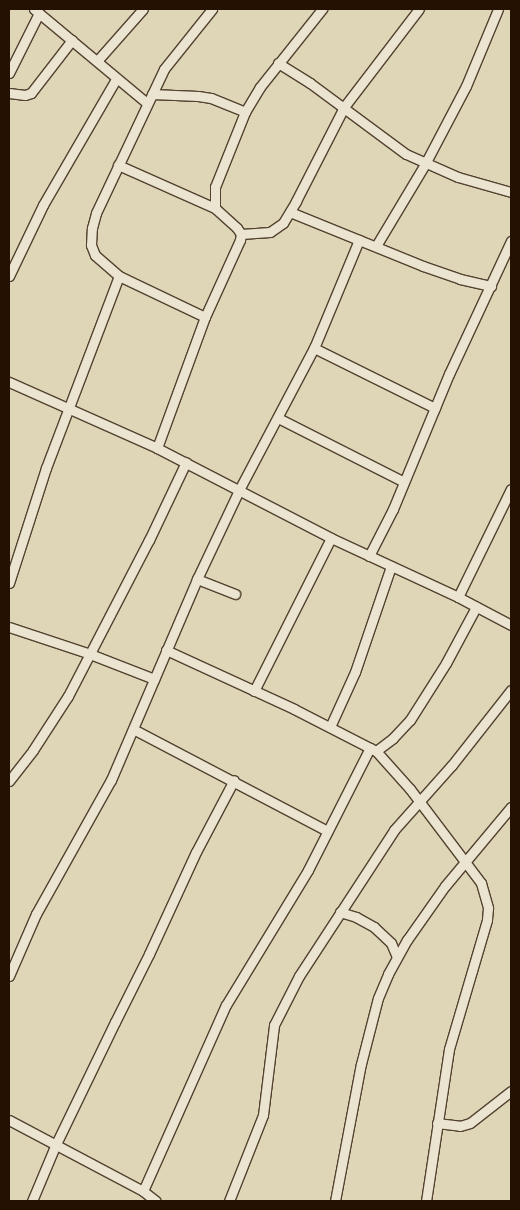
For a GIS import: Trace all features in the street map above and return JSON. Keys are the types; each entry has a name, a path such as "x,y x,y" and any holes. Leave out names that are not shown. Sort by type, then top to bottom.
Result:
{"street":[{"path":"97,61 143,9"},
{"path":"205,317 119,276 95,255 91,245 92,228 96,213 164,69 212,9"},
{"path":"215,208 215,187 245,112 278,63 322,9"},
{"path":"118,165 215,208 240,234 270,232 282,223 290,212 344,108 419,9"},
{"path":"376,246 425,164 466,86 498,9"},
{"path":"9,73 37,11 147,103"},
{"path":"9,93 25,95 32,93 72,40"},
{"path":"278,63 344,108 391,144 425,164 458,177 511,192"},
{"path":"9,276 43,205 116,79"},
{"path":"152,94 211,98 245,112"},
{"path":"290,212 460,279 491,286"},
{"path":"157,448 205,317 235,252 240,234"},
{"path":"9,976 36,914 88,824 133,729 197,579 240,490 314,348 359,240"},
{"path":"369,556 393,509 435,408 511,241"},
{"path":"9,584 46,468 119,276"},
{"path":"314,348 435,408"},
{"path":"9,382 186,462 331,538 458,597 511,625"},
{"path":"278,418 404,482"},
{"path":"9,782 55,717 90,654 149,540 186,462"},
{"path":"458,597 511,489"},
{"path":"254,691 331,538"},
{"path":"330,727 354,672 392,566"},
{"path":"197,579 235,594"},
{"path":"143,1192 226,1004 308,870 327,831 373,749 394,738 410,720 446,663 476,607"},
{"path":"9,627 90,654 154,679"},
{"path":"166,650 373,749 420,802 481,883 488,908 487,920 449,1049 439,1103 438,1123 426,1201"},
{"path":"228,1201 263,1115 267,1098 270,1051 278,1016 340,912 394,830 420,802 511,690"},
{"path":"133,729 234,780 327,831"},
{"path":"32,1201 56,1144 149,954 196,852 234,780"},
{"path":"335,1201 360,1072 378,998 397,956 407,940 465,861 511,807"},
{"path":"340,912 356,917 374,928 391,943 397,956"},
{"path":"438,1123 466,1124 511,1091"},
{"path":"9,1120 143,1192 153,1200"}]}
